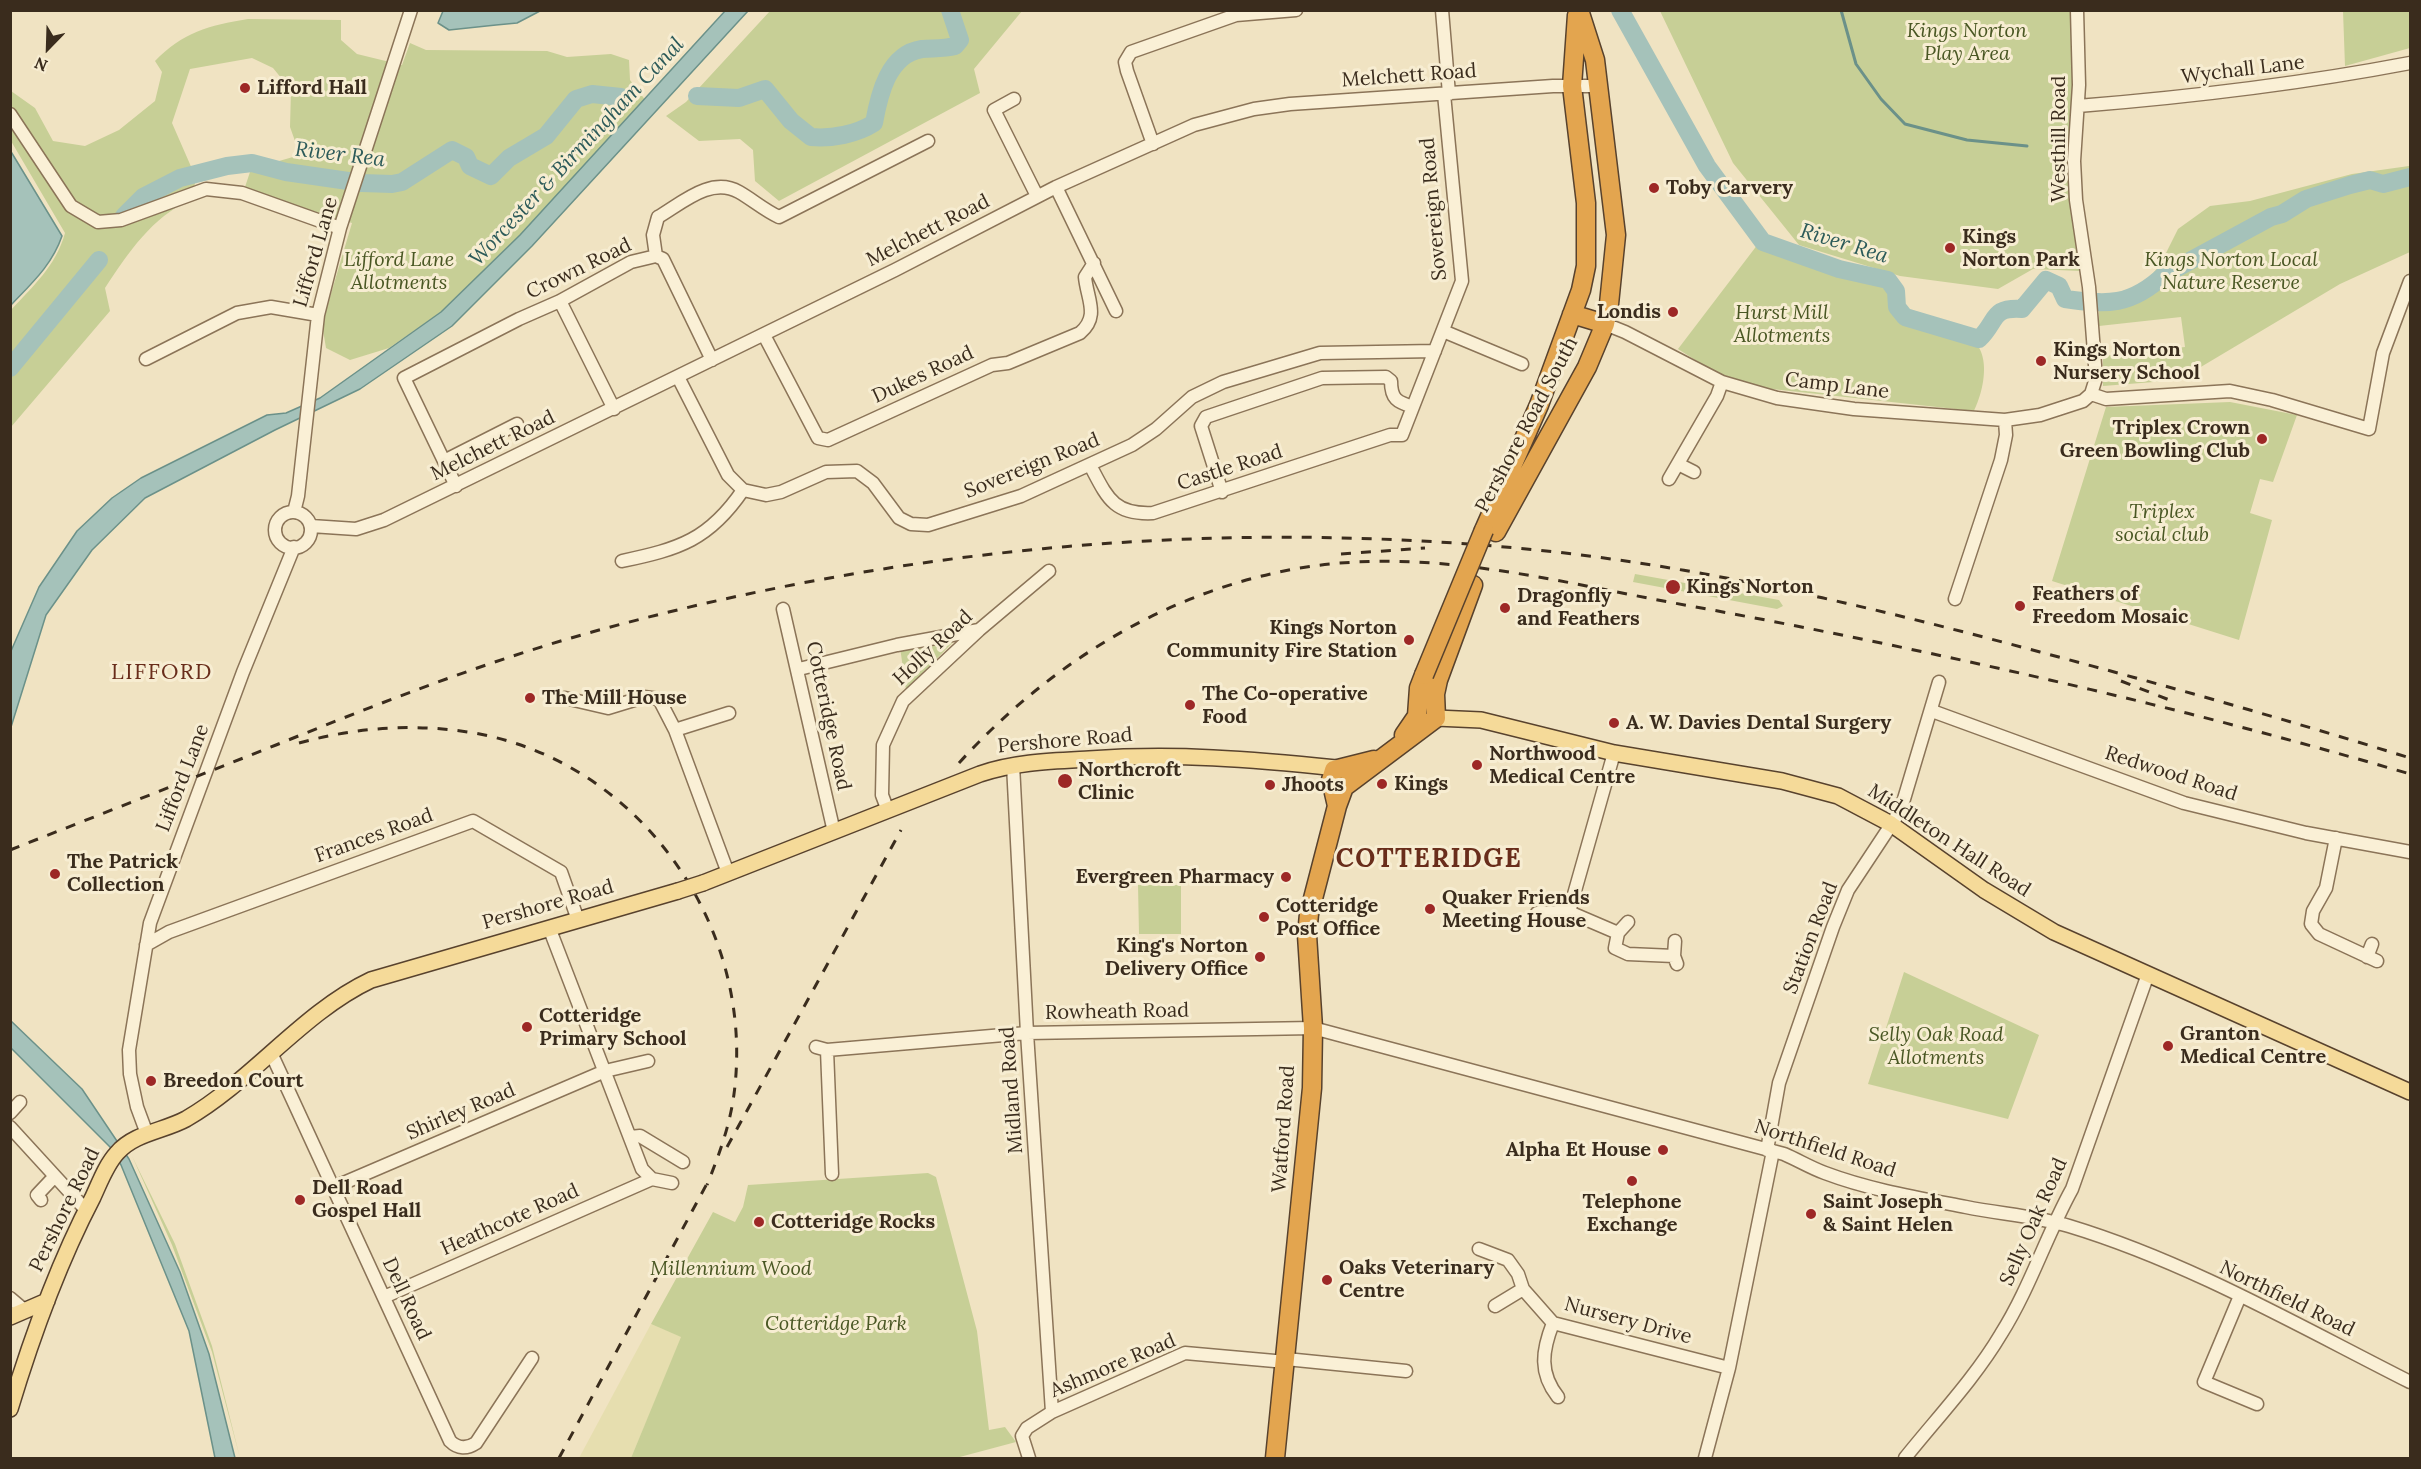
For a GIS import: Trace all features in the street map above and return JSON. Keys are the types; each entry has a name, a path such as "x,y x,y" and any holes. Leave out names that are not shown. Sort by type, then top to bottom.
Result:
{"highway":[{"name":"Pershore Road South","path":"1493,528 1557,426 1587,367 1605,324 1616,253 1616,235 1595,60 1578,10"},
{"name":"Pershore Road South","path":"1427,716 1438,680 1581,290 1587,249 1586,203 1572,86 1578,10"},
{"path":"1572,314 1605,324"},
{"path":"1340,778 1381,758 1427,716 1419,688 1473,555 1479,553 1493,528"},
{"name":"Watford Road","path":"1275,1458 1312,1088 1313,1028 1307,935 1309,914 1337,806 1340,778"}],"main road":[{"name":"Middleton Hall Road","path":"1427,716 1481,720 1614,753 1782,781 1838,796 1891,824 2012,908 2054,932 2410,1092"},
{"name":"Pershore Road","path":"10,1408 25,1358 84,1203 117,1152 141,1136 186,1119 272,1055 343,993 371,980 434,960 550,930 703,883 980,774 1013,765 1160,756 1219,756 1305,764 1340,778"},
{"path":"17,1313 47,1301"}],"street":[{"name":"Lifford Lane","path":"294,512 301,474 305,417 318,315 340,228 411,10"},
{"path":"1153,144 1127,71 1125,62 1131,52 1236,15 1296,10"},
{"name":"Sovereign Road","path":"1402,435 1461,290 1462,277 1442,10"},
{"name":"Westhill Road","path":"2077,10 2078,106 2074,161 2076,200 2090,287 2096,378 2091,394"},
{"name":"Wychall Lane","path":"2078,106 2210,96 2332,78 2410,63"},
{"name":"Melchett Road","path":"311,526 344,530 367,526 456,486 1037,196 1194,125 1254,109 1447,94 1597,86"},
{"path":"1014,99 994,110 1037,196"},
{"path":"10,114 71,206 98,222 121,220 206,189 242,193 340,228"},
{"name":"Crown Road","path":"444,461 404,378 519,319 560,301 631,262 656,256 653,235 658,217 706,189 722,185 738,191 778,218 928,141"},
{"path":"1056,188 1116,311"},
{"path":"656,256 663,259 712,360"},
{"name":"Dukes Road","path":"764,334 818,438 828,440 992,365 1008,363 1080,333 1089,325 1093,314 1084,277 1094,263"},
{"path":"2091,394 2106,399 2218,391 2242,392 2369,429 2383,353 2410,281"},
{"path":"560,301 614,408"},
{"path":"146,359 237,313 271,307 318,315"},
{"name":"Camp Lane","path":"1605,324 1722,382 1777,398 1854,409 2005,420 2040,415 2078,404 2091,394"},
{"path":"1443,332 1522,364"},
{"name":"Sovereign Road","path":"743,490 766,495 781,492 826,472 857,471 873,483 899,518 911,524 928,525 1021,496 1132,445 1156,429 1192,397 1223,382 1320,353 1435,351"},
{"path":"622,561 666,552 703,534 718,523 743,490 728,475 678,377"},
{"path":"1222,492 1201,426 1206,417 1322,378 1386,377 1391,381 1391,394 1394,399 1413,407"},
{"path":"1669,479 1717,396 1722,382"},
{"path":"1955,599 2001,460 2006,435 2005,420"},
{"path":"456,486 444,461 517,424"},
{"name":"Castle Road","path":"1090,465 1107,496 1126,512 1153,513 1390,435 1402,435"},
{"path":"1678,464 1694,472"},
{"path":"294,548 283,544 276,530 279,519 294,512 305,516 311,526"},
{"name":"Lifford Lane","path":"141,1136 129,1065 130,1034 146,945 161,891 206,777 243,672 294,548 307,541 311,526"},
{"name":"Holly Road","path":"888,811 882,795 883,745 903,701 979,630 1049,571"},
{"name":"Cotteridge Road","path":"783,609 799,669 834,832"},
{"path":"799,669 897,645 979,630"},
{"name":"Station Road","path":"1705,1458 1729,1368 1770,1151 1779,1083 1848,890 1891,824 1904,799 1939,682"},
{"path":"565,698 608,708 644,697 654,697 662,704 675,730 728,873"},
{"name":"Redwood Road","path":"1932,711 2184,803 2336,838 2407,851"},
{"path":"675,730 729,713"},
{"path":"1569,912 1614,753"},
{"name":"Midland Road","path":"1013,765 1027,1033 1052,1412"},
{"name":"Frances Road","path":"146,945 169,932 473,821 561,872 578,920"},
{"path":"2336,838 2326,888 2310,919 2319,934 2372,959 2372,944"},
{"path":"1537,913 1569,912 1618,933"},
{"path":"1628,922 1618,933 1616,948 1628,954 1676,960 1675,941"},
{"path":"550,930 642,1169 652,1179 672,1182"},
{"name":"Selly Oak Road","path":"1905,1458 2001,1335 2025,1291 2054,1222 2072,1189 2148,974"},
{"name":"Rowheath Road","path":"832,1174 821,1048 1027,1033 1313,1028"},
{"name":"Northfield Road","path":"1313,1028 1770,1151 1856,1183 1957,1205 2054,1222 2170,1264 2240,1296 2410,1382"},
{"name":"Dell Road","path":"272,1055 450,1441 460,1447 476,1443 532,1358"},
{"name":"Shirley Road","path":"332,1188 605,1071 648,1061"},
{"path":"10,1113 20,1102"},
{"path":"10,1127 54,1177 84,1203"},
{"path":"630,1137 640,1136 683,1162"},
{"path":"41,1200 37,1195 54,1177"},
{"name":"Heathcote Road","path":"384,1297 652,1179"},
{"name":"Nursery Drive","path":"1479,1249 1508,1260 1518,1274 1523,1289 1553,1323 1729,1368"},
{"path":"1495,1306 1523,1289"},
{"path":"2240,1296 2204,1382 2258,1404"},
{"path":"10,1298 17,1313"},
{"path":"1553,1323 1544,1346 1544,1369 1549,1385 1558,1397"},
{"name":"Ashmore Road","path":"1029,1458 1022,1436 1027,1428 1052,1412 1185,1353 1406,1371"}],"shaded area":[{"path":"651,1324 682,1337 631,1458 579,1458"}],"green space":[{"path":"770,11 1022,11 974,69 980,93 779,201 755,181 753,150 740,139 699,141 666,116 686,102"},
{"name":"Kings Norton Park","path":"1660,11 2072,11 2073,98 2069,201 2081,260 2081,271 2033,269 1998,289 1900,276 1799,245 1733,163"},
{"path":"2343,11 2410,11 2410,48 2345,66"},
{"name":"Lifford Lane Allotments","path":"248,19 341,20 341,40 357,54 402,65 410,43 426,50 547,51 567,57 611,54 629,60 630,80 646,101 520,235 441,312 389,348 350,360 326,348 322,324 352,223 244,190 251,169 300,155 290,127 291,90 273,68 252,58 190,69 172,123 196,178 192,198 164,216 133,248 105,288 110,311 11,427 11,310 50,266 65,233 11,141 11,91 35,108 53,141 85,146 119,130 155,101 162,72 155,61 175,43 221,24"},
{"name":"Kings Norton Local Nature Reserve","path":"2410,163 2410,252 2340,284 2179,380 2103,386 2103,356 2185,347 2181,317 2099,326 2099,298 2143,285 2160,265 2178,229 2210,206 2250,201 2352,174 2409,166"},
{"name":"Hurst Mill Allotments","path":"1758,244 1789,258 1886,287 1893,309 1902,320 1925,330 1963,335 1974,342 1980,350 1984,370 1981,392 1974,411 1772,389 1725,379 1678,349"},
{"name":"Triplex social club","path":"2230,402 2297,415 2273,482 2260,479 2250,513 2272,520 2239,640 2052,581 2106,407"},
{"path":"1635,574 1779,600 1783,606 1777,609 1633,582"},
{"path":"957,638 906,690 900,647"},
{"path":"1138,885 1181,885 1181,934 1139,934"},
{"name":"Selly Oak Road Allotments","path":"1904,972 2039,1035 2008,1119 1868,1084"},
{"path":"132,1156 175,1244 212,1346 240,1458 212,1352 172,1245"},
{"name":"Cotteridge Park","path":"928,1173 936,1177 977,1331 989,1430 1005,1427 1016,1442 956,1458 631,1458 681,1337 651,1324 713,1212 735,1222 743,1207 748,1185"}],"water":[{"path":"443,10 540,11 517,23 449,30 438,23"},
{"path":"725,11 748,11 532,246 452,326 360,389 275,430 145,498 92,550 46,615 11,727 11,651 39,587 77,531 112,498 141,478 267,415 286,413 320,398 441,312 520,235"},
{"path":"10,150 62,236 47,265 11,305"},
{"path":"10,1020 82,1089 129,1159 180,1272 209,1354 235,1458 215,1458 189,1331 121,1165 110,1147 11,1048"}],"waterway":[{"name":"River Rea","path":"697,96 739,98 765,89 791,121 811,137 852,133 874,123 887,77 901,59 910,52 922,49 955,46 960,40 950,10"},
{"name":"River Rea","path":"1620,10 1707,166 1763,242 1839,269 1888,280 1896,291 1897,307 1905,317 1979,339 1999,313 2004,310 2022,309 2046,280 2059,286 2065,299 2106,302 2129,298 2141,293 2164,275 2271,217 2282,214 2306,199 2370,180 2383,184 2410,177"},
{"path":"1841,10 1856,64 1881,99 1905,124 1967,140 2027,146"},
{"name":"River Rea","path":"124,216 143,197 180,178 227,166 252,163 286,172 362,183 392,184 402,182 452,150 466,157 470,166 491,176 509,158 546,136 576,99 592,94 621,97"},
{"name":"River Rea","path":"10,368 99,260"}],"railway":[{"path":"10,850 393,699 512,656 592,632 705,603 820,580 935,561 1050,548 1166,540 1283,537 1399,540 1583,555 1715,576 1846,603 2086,664 2410,758"},
{"path":"1341,554 1425,548"},
{"path":"959,763 1031,694 1071,664 1113,637 1157,614 1203,594 1251,579 1300,568 1395,561 1488,569 1535,576 1952,658 2228,724 2410,774"},
{"path":"2121,681 2172,701"},
{"path":"299,743 343,733 386,728 430,728 474,733 534,750 588,778 635,816 675,862 705,914 726,972 736,1032 734,1094 724,1140 707,1185"},
{"path":"727,1147 901,830"},
{"path":"559,1458 710,1178"}],"place":[{"name":"Lifford Hall","path":"245,88"},
{"name":"Toby Carvery","path":"1654,188"},
{"name":"Kings Norton Park","path":"1950,248"},
{"name":"Londis","path":"1673,312"},
{"name":"Kings Norton Nursery School","path":"2041,361"},
{"name":"Triplex Crown Green Bowling Club","path":"2262,439"},
{"name":"Kings Norton","path":"1673,587"},
{"name":"Feathers of Freedom Mosaic","path":"2020,606"},
{"name":"Dragonfly and Feathers","path":"1505,608"},
{"name":"Kings Norton Community Fire Station","path":"1409,640"},
{"name":"The Mill House","path":"530,698"},
{"name":"The Co-operative Food","path":"1190,705"},
{"name":"A. W. Davies Dental Surgery","path":"1614,723"},
{"name":"Northwood Medical Centre","path":"1477,765"},
{"name":"Northcroft Clinic","path":"1065,781"},
{"name":"Kings","path":"1382,784"},
{"name":"Jhoots","path":"1270,785"},
{"name":"The Patrick Collection","path":"55,874"},
{"name":"Evergreen Pharmacy","path":"1286,877"},
{"name":"Quaker Friends Meeting House","path":"1430,909"},
{"name":"Cotteridge Post Office","path":"1264,917"},
{"name":"King's Norton Delivery Office","path":"1260,957"},
{"name":"Cotteridge Primary School","path":"527,1027"},
{"name":"Granton Medical Centre","path":"2168,1046"},
{"name":"Breedon Court","path":"151,1081"},
{"name":"Alpha Et House","path":"1663,1150"},
{"name":"Telephone Exchange","path":"1632,1181"},
{"name":"Dell Road Gospel Hall","path":"300,1200"},
{"name":"Saint Joseph & Saint Helen","path":"1811,1214"},
{"name":"Cotteridge Rocks","path":"759,1222"},
{"name":"Oaks Veterinary Centre","path":"1327,1280"}],"district":[{"name":"LIFFORD","path":"162,673"},
{"name":"COTTERIDGE","path":"1429,860"}],"park label":[{"name":"Kings Norton Play Area","path":"1967,42"},
{"name":"Millennium Wood","path":"731,1269"}],"water label":[{"name":"Worcester & Birmingham Canal","path":"577,152"}]}
